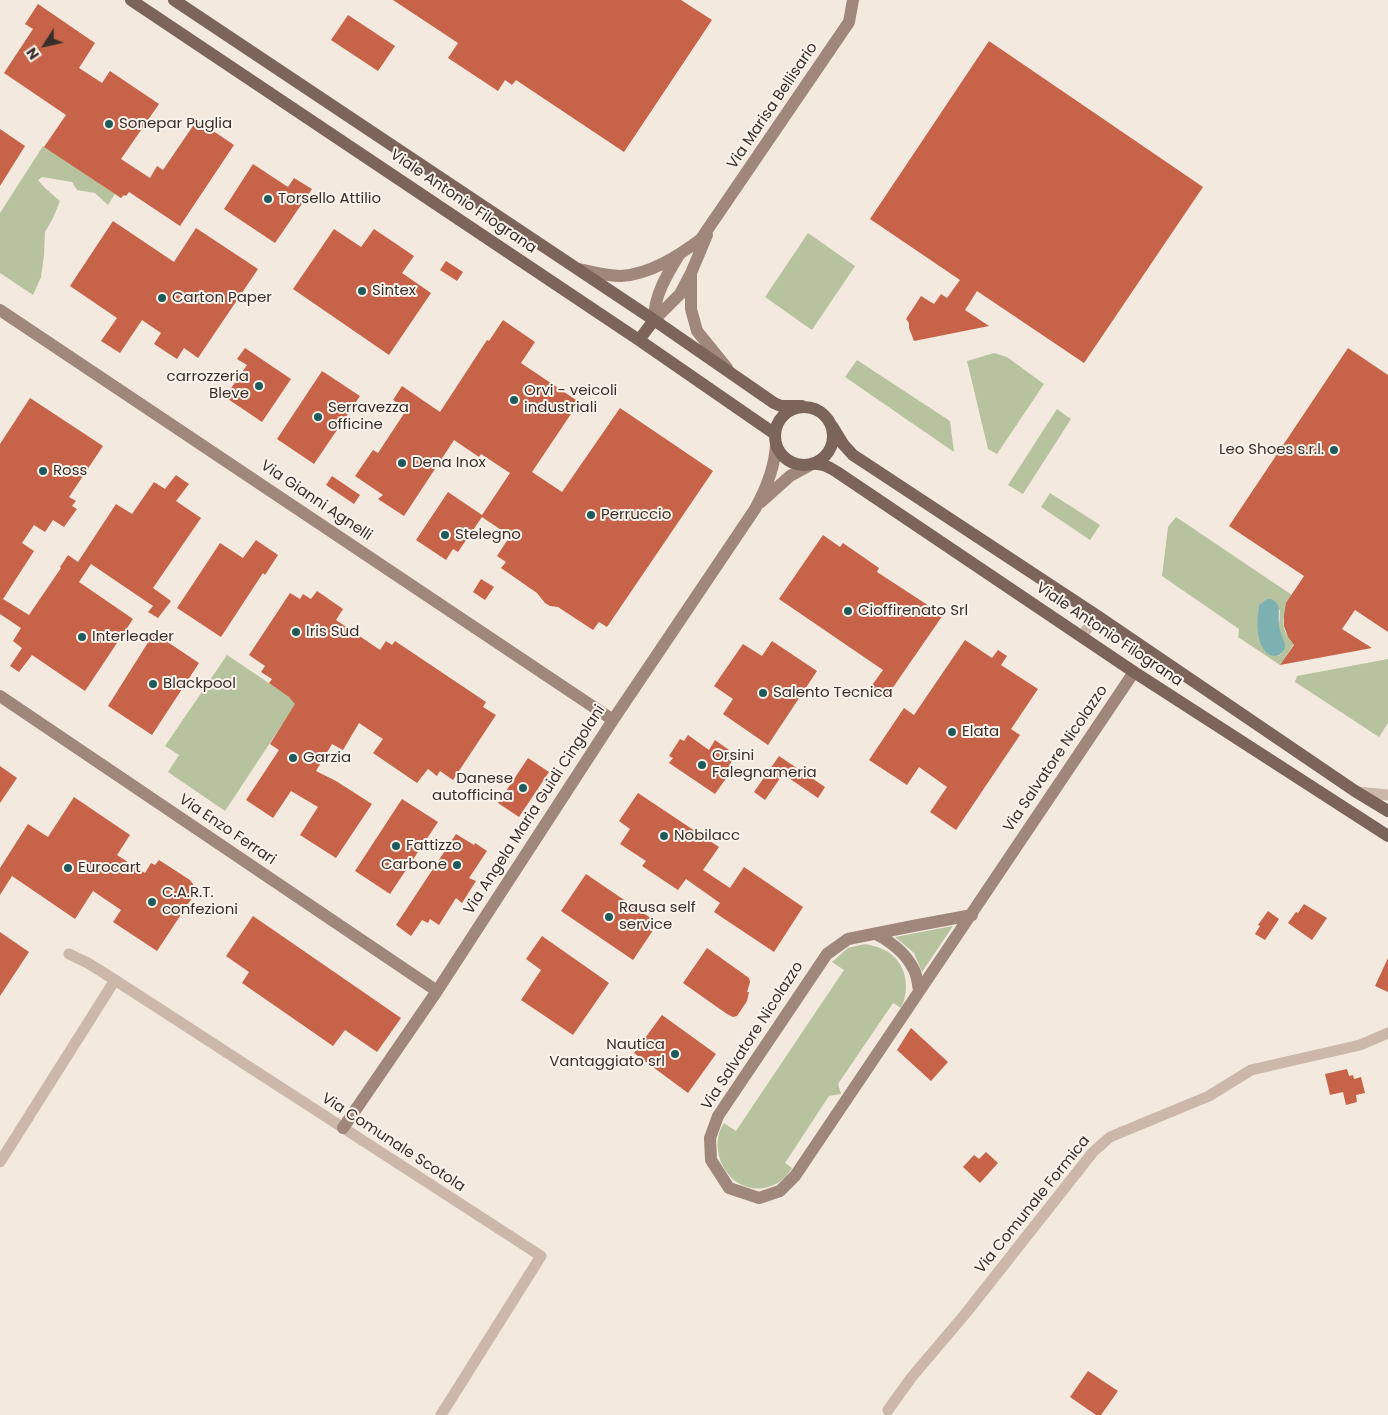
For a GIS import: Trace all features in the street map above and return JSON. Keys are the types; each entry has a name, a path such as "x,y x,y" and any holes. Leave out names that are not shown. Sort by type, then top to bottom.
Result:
{"main road":[{"name":"Viale Antonio Filograna","path":"131,0 640,340 775,439"},
{"name":"Viale Antonio Filograna","path":"174,0 782,406 802,406"},
{"path":"640,340 654,320"},
{"path":"802,406 812,407 820,411 832,426 833,435 828,453 821,460 803,465 786,459 780,452 775,439 776,426 780,418 794,408 802,406"},
{"name":"Viale Antonio Filograna","path":"832,426 843,444 853,455 1096,615 1355,791 1388,811"},
{"name":"Viale Antonio Filograna","path":"812,464 818,463 837,472 1134,672 1388,836"}],"street":[{"name":"Via Marisa Bellisario","path":"577,268 600,274 621,276 648,270 679,255 701,238 850,22 853,0"},
{"name":"Via Marisa Bellisario","path":"654,320 680,294 711,226"},
{"name":"Via Marisa Bellisario","path":"654,320 657,296 668,272 679,255"},
{"name":"Via Marisa Bellisario","path":"691,273 691,309 697,331 732,373"},
{"name":"Via Gianni Agnelli","path":"0,310 613,720"},
{"path":"754,509 763,494 776,456 775,439"},
{"path":"754,509 790,476 812,464"},
{"name":"Via Angela Maria Guidi Cingolani","path":"343,1128 437,991 613,720 754,509"},
{"path":"1082,637 1096,615"},
{"name":"Via Salvatore Nicolazzo","path":"972,915 848,939 826,954 718,1116 710,1138 711,1160 729,1188 759,1198 780,1192 796,1176 919,991 972,915 1134,672"},
{"name":"Via Enzo Ferrari","path":"0,696 437,991"},
{"path":"1355,791 1388,795"},
{"path":"876,934 890,941 903,954 914,969 919,991"},
{"name":"Via Comunale Scotola","path":"69,954 116,980 541,1256 441,1415"},
{"path":"0,1162 116,980"},
{"name":"Via Comunale Formica","path":"888,1410 911,1378 966,1313 1093,1152 1110,1137 1210,1096 1251,1070 1360,1044 1388,1033"}],"green space":[{"path":"43,146 115,194 108,205 95,193 77,190 72,182 42,177 38,180 60,201 45,232 41,277 33,295 0,273 0,213"},
{"path":"808,233 855,266 812,330 765,297"},
{"path":"994,353 1007,357 1044,384 997,454 988,449 967,361"},
{"path":"857,360 950,421 954,452 845,377"},
{"path":"1057,409 1071,419 1023,494 1008,485"},
{"path":"1050,493 1100,525 1090,540 1041,507"},
{"path":"1176,517 1292,595 1284,614 1284,626 1294,644 1280,665 1238,637 1239,629 1162,576 1168,527","holes":["1258,610 1280,610 1279,628 1284,650 1280,655 1275,656 1258,630"]},
{"path":"227,655 297,702 225,811 168,772 179,755 165,746"},
{"path":"1388,659 1388,723 1379,737 1295,682 1297,676"},
{"path":"953,926 922,972 914,953 895,937"},
{"path":"865,944 889,952 901,965 906,982 906,991 901,1008 893,1003 838,1084 841,1094 829,1096 785,1163 792,1168 788,1174 777,1183 764,1188 749,1188 742,1185 728,1174 720,1157 718,1139 724,1123 736,1131 844,970 832,962 848,948"}],"water":[{"path":"1267,599 1277,603 1279,626 1285,645 1283,651 1276,656 1268,654 1261,644 1259,637 1259,605"}],"building":[{"path":"393,0 681,0 712,20 624,152 516,80 512,85 505,80 498,91 448,58 458,43"},
{"path":"38,4 95,43 79,68 102,83 110,71 159,104 121,159 150,178 157,166 163,170 197,120 234,145 180,226 129,192 121,198 44,147 66,115 4,73 33,29 25,24"},
{"path":"348,15 395,46 378,71 331,40"},
{"path":"989,41 1203,187 1084,363 977,291 965,310 989,326 914,341 906,319 921,296 934,304 941,294 947,298 960,280 870,219"},
{"path":"0,129 25,146 0,186"},
{"name":"Torsello Attilio","path":"253,164 288,187 294,178 312,189 275,243 224,209"},
{"name":"Carton Paper","path":"113,221 174,262 196,228 258,269 198,358 184,348 177,359 154,344 161,333 142,320 120,353 101,341 117,318 70,286"},
{"name":"Sintex","path":"334,229 361,247 374,229 414,256 402,273 431,293 389,355 293,289"},
{"path":"446,261 463,272 457,281 440,270"},
{"path":"503,320 535,342 521,363 579,402 532,472 562,492 620,408 713,471 607,627 599,622 593,630 558,607 545,603 537,593 501,568 506,562 497,556 510,536 482,517 458,552 453,549 446,560 416,540 448,492 482,515 510,473 481,454 479,457 454,440 404,516 378,499 383,495 355,476 373,450 378,453 407,409 393,400 402,386 440,412 487,340 489,341"},
{"name":"carrozzeria Bleve","path":"245,348 291,379 262,422 225,397 247,365 237,359"},
{"name":"Leo Shoes s.r.l.","path":"1348,348 1388,375 1388,632 1355,610 1342,629 1372,648 1280,665 1294,645 1288,637 1284,626 1286,603 1304,576 1229,526"},
{"name":"Serravezza officine","path":"322,371 360,396 314,464 277,439"},
{"path":"30,398 103,446 69,497 76,501 72,506 77,509 64,527 53,520 45,532 34,525 22,543 34,551 3,599 29,615 68,555 78,562 116,504 132,514 154,482 165,489 176,475 189,484 176,501 201,518 153,588 171,601 158,618 148,612 153,606 91,564 79,582 133,619 85,691 32,655 19,672 10,666 22,648 13,641 21,628 0,614 0,444"},
{"path":"332,476 360,495 354,504 326,485"},
{"path":"823,535 840,547 843,543 879,568 877,572 943,615 885,699 870,688 883,670 779,599"},
{"path":"256,540 278,555 265,575 263,573 221,637 177,608 220,543 243,558"},
{"path":"481,579 494,587 485,600 473,592"},
{"path":"317,591 343,609 336,620 380,650 386,641 392,645 395,641 486,702 483,707 496,715 453,780 440,771 437,776 428,769 417,783 373,753 383,739 359,723 343,750 332,744 316,771 336,781 372,804 336,858 300,835 318,807 291,791 273,818 246,800 279,750 270,744 295,704 289,697 269,683 272,679 261,672 265,666 249,655 290,593 300,599 303,594 311,599"},
{"name":"Blackpool","path":"154,633 199,663 152,735 108,706"},
{"name":"Elata","path":"965,640 992,658 998,650 1007,656 1001,665 1038,689 1011,729 1020,735 956,830 930,812 947,787 919,767 907,785 869,760 904,708 914,715"},
{"name":"Salento Tecnica","path":"772,641 817,671 768,745 723,714 733,699 714,686 743,644 762,656"},
{"name":"Orsini Falegnameria","path":"688,735 709,750 715,740 736,755 730,764 734,767 715,794 669,763 673,758 669,756 680,739 684,741"},
{"path":"779,756 825,787 818,798 783,774 765,800 754,792"},
{"name":"Danese autofficina","path":"528,758 549,772 519,817 498,803"},
{"path":"0,766 17,778 0,803"},
{"path":"638,793 719,847 703,870 730,888 744,867 803,907 774,952 714,912 720,903 686,879 678,890 642,866 646,861 620,844 630,829 619,821"},
{"path":"74,797 130,835 117,855 145,873 151,863 155,865 159,860 190,880 193,884 192,898 157,951 113,922 121,910 93,891 75,919 12,876 0,895 0,868 28,824 48,837"},
{"name":"Fattizzo","path":"402,799 438,822 390,894 355,871"},
{"name":"Carbone","path":"456,834 487,851 469,878 476,881 462,903 456,898 439,925 430,919 428,923 422,920 411,936 396,925"},
{"name":"Rausa self service","path":"586,874 658,923 633,960 561,911"},
{"path":"1304,904 1327,918 1312,940 1288,923"},
{"path":"1268,911 1279,919 1265,940 1255,934 1260,926 1258,925"},
{"path":"253,916 401,1018 377,1052 345,1030 333,1046 242,983 249,972 226,956"},
{"path":"0,932 29,952 0,996"},
{"path":"542,936 609,983 573,1035 521,1000 541,970 526,959"},
{"path":"707,948 749,978 747,1001 737,1016 733,1017 727,1014 683,983"},
{"path":"1388,958 1388,992 1375,986"},
{"name":"Nautica Vantaggiato srl","path":"662,1015 716,1054 688,1093 634,1053"},
{"path":"911,1028 948,1062 931,1081 897,1050"},
{"path":"1347,1069 1349,1076 1353,1075 1354,1079 1361,1077 1365,1093 1356,1095 1357,1102 1346,1105 1343,1092 1330,1095 1325,1074"},
{"path":"986,1152 998,1163 980,1183 963,1167 974,1155 979,1159"},
{"path":"1088,1371 1118,1391 1101,1415 1096,1415 1070,1397"}],"place":[{"name":"Sonepar Puglia","path":"109,124"},
{"name":"Torsello Attilio","path":"268,199"},
{"name":"Sintex","path":"362,291"},
{"name":"Carton Paper","path":"162,298"},
{"name":"carrozzeria Bleve","path":"259,386"},
{"name":"Orvi - veicoli industriali","path":"514,400"},
{"name":"Serravezza officine","path":"318,417"},
{"name":"Leo Shoes s.r.l.","path":"1334,450"},
{"name":"Dena Inox","path":"402,463"},
{"name":"Ross","path":"43,471"},
{"name":"Perruccio","path":"591,515"},
{"name":"Stelegno","path":"445,535"},
{"name":"Cioffirenato Srl","path":"848,611"},
{"name":"Iris Sud","path":"296,632"},
{"name":"Interleader","path":"82,637"},
{"name":"Blackpool","path":"153,684"},
{"name":"Salento Tecnica","path":"763,693"},
{"name":"Elata","path":"952,732"},
{"name":"Garzia","path":"293,758"},
{"name":"Orsini Falegnameria","path":"702,765"},
{"name":"Danese autofficina","path":"523,788"},
{"name":"Nobilacc","path":"664,836"},
{"name":"Fattizzo","path":"396,846"},
{"name":"Carbone","path":"457,865"},
{"name":"Eurocart","path":"68,868"},
{"name":"C.A.R.T. confezioni","path":"152,902"},
{"name":"Rausa self service","path":"609,917"},
{"name":"Nautica Vantaggiato srl","path":"675,1054"}]}
